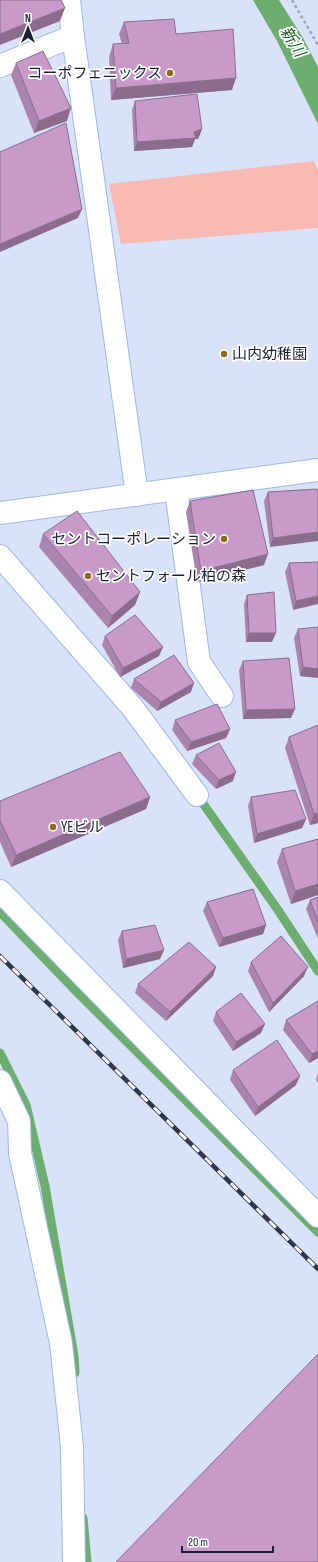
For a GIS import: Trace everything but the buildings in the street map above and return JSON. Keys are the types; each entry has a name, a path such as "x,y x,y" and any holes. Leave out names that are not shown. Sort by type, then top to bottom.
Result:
{"street":[{"path":"70,0 73,36 137,495"},
{"path":"0,66 73,36"},
{"path":"0,513 318,470"},
{"path":"176,490 199,662 222,696"},
{"path":"0,556 132,707 197,795"},
{"path":"0,891 318,1216"},
{"path":"0,1081 19,1121 20,1153 61,1343 72,1447 74,1562"}],"path":[{"path":"292,0 318,45"}],"shaded area":[{"path":"314,161 318,171 318,228 121,244 109,184"}],"water":[{"name":"新川","path":"253,0 279,0 303,38 318,67 318,124 277,41"}],"waterway":[{"path":"197,795 278,910 318,971"},
{"path":"0,912 72,987 318,1232"},
{"path":"0,1053 26,1105 45,1186 74,1356 75,1373"},
{"path":"83,1518 87,1562"}],"railway":[{"path":"0,956 318,1269"}],"place":[{"name":"コーポフェニックス","path":"170,73"},
{"name":"山内幼稚園","path":"224,354"},
{"name":"セントコーポレーション","path":"224,539"},
{"name":"セントフォール柏の森","path":"88,576"},
{"name":"YEビル","path":"53,827"}]}
